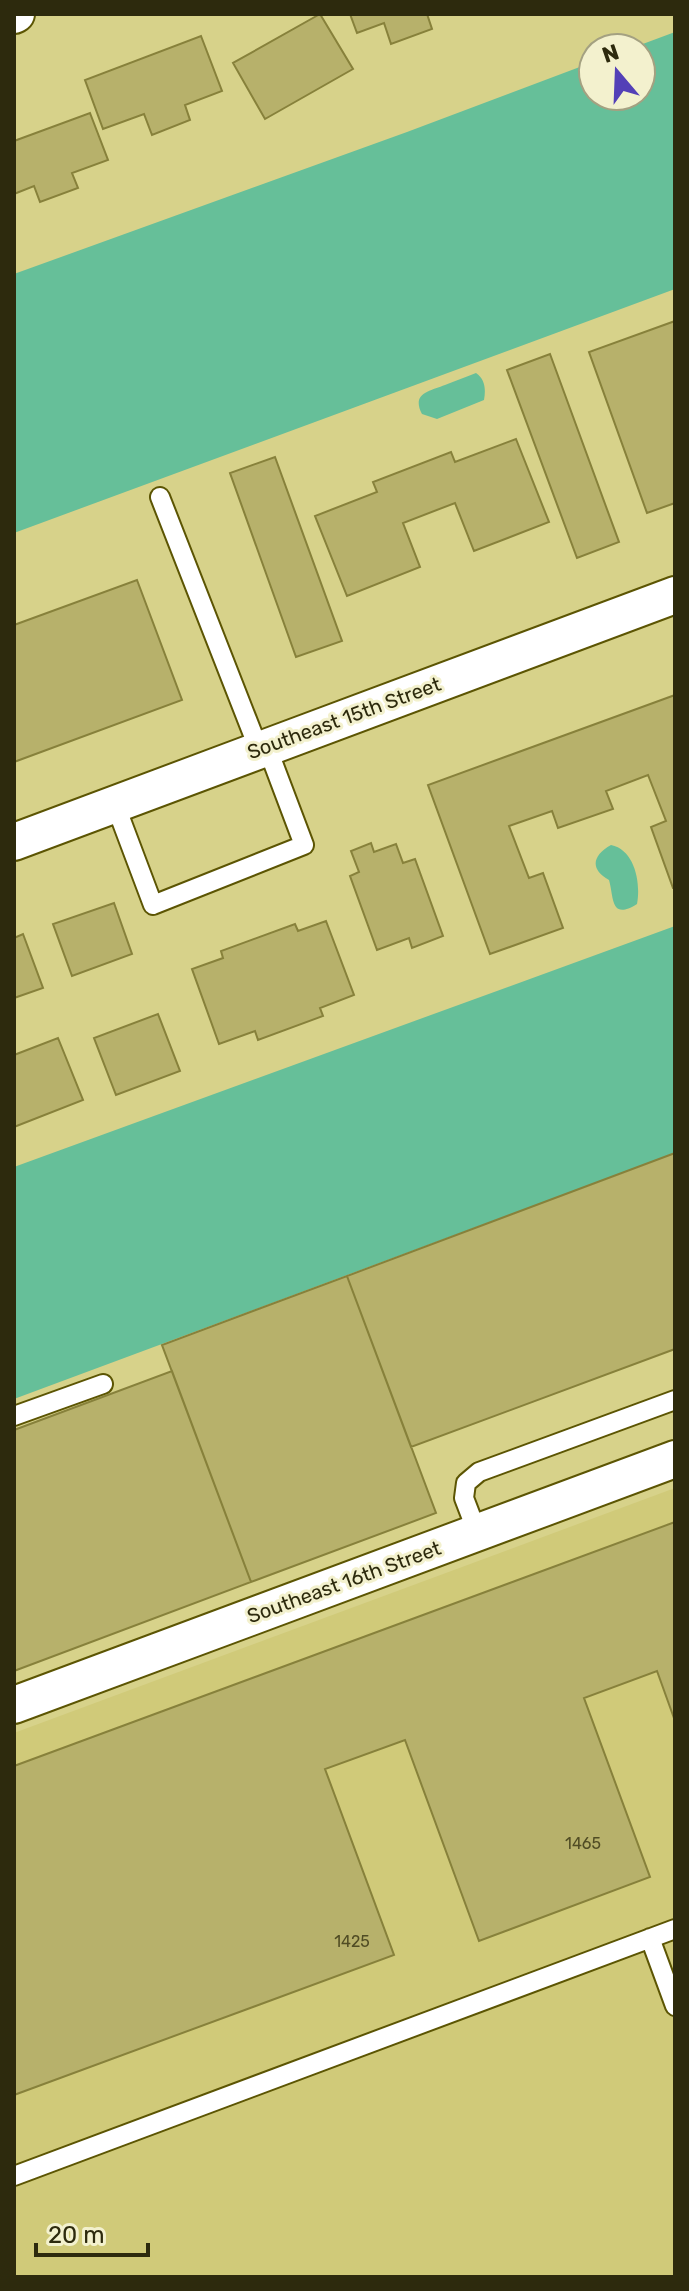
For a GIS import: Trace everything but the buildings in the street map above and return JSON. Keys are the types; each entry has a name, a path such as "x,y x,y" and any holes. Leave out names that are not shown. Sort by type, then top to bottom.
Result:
{"street":[{"name":"Southeast 15th Street","path":"14,842 675,595"},
{"name":"Southeast 16th Street","path":"14,1705 675,1459"}],"lane":[{"path":"115,804 153,905 304,845 160,497"},
{"path":"14,1416 103,1384"},
{"path":"477,1532 464,1498 466,1483 479,1472 675,1400"},
{"path":"14,2176 675,1929"},
{"path":"650,1938 675,2006"}],"shaded area":[{"path":"675,32 675,289 14,533 14,274 577,68 577,112 657,112 657,39"},
{"path":"476,373 484,385 484,400 437,419 422,414 420,397"},
{"path":"611,845 626,853 637,877 637,904 628,909 622,910 615,905 609,880 596,867 600,853"},
{"path":"675,926 675,1153 14,1399 14,1167"},
{"path":"675,1488 675,2277 14,2277 14,1733"}]}
